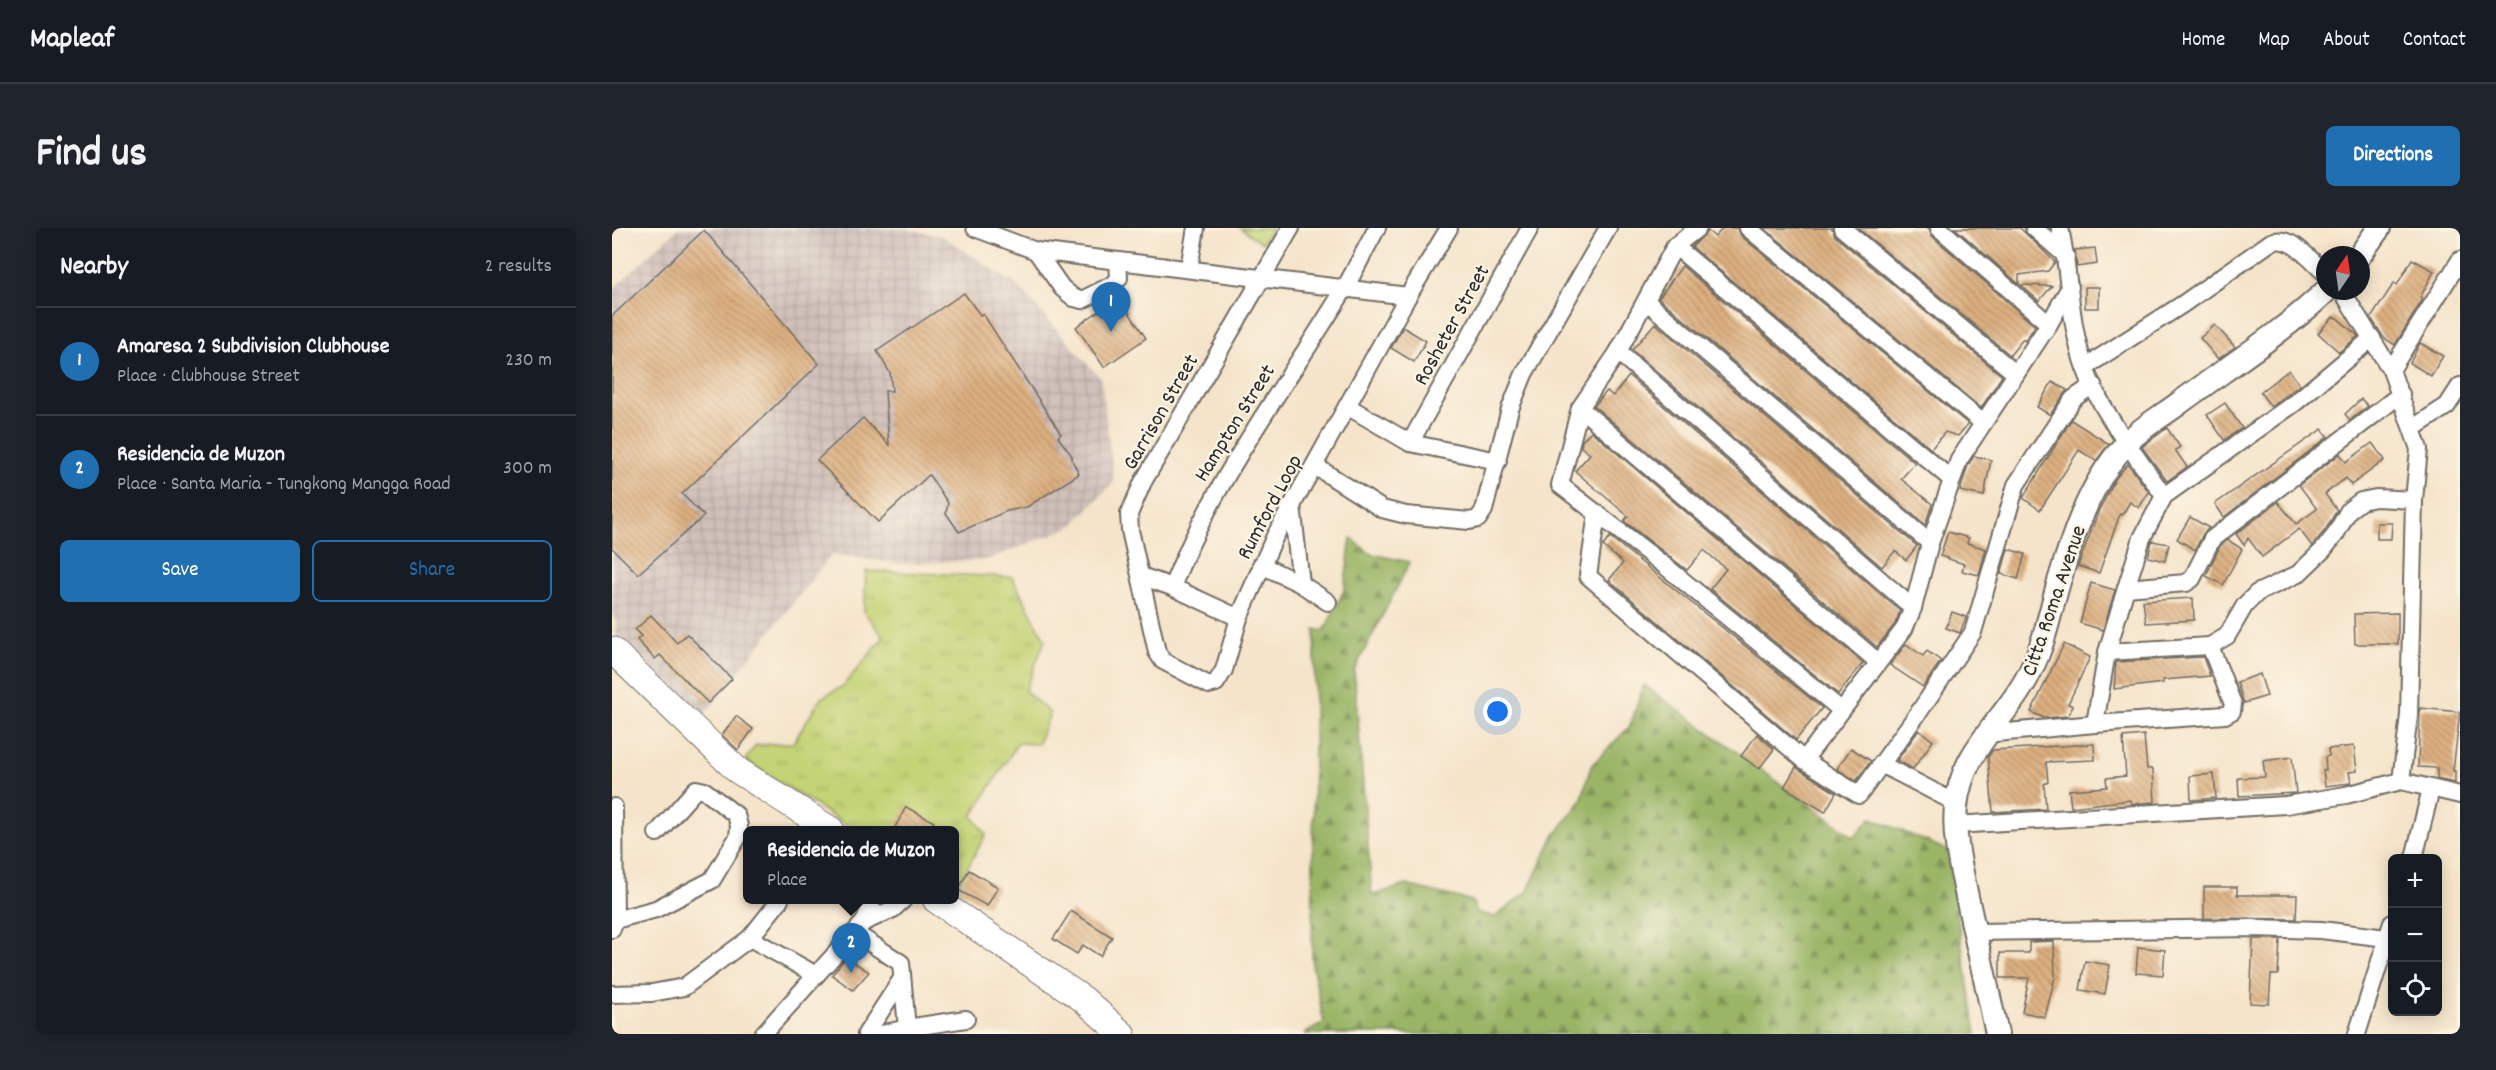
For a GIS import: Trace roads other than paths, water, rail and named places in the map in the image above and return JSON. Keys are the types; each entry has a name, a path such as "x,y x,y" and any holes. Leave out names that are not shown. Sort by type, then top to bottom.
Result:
{"main road":[{"path":"612,650 737,770 823,826"},
{"path":"942,904 1083,999 1122,1034"}],"street":[{"path":"975,228 1036,251 1408,296"},
{"path":"1189,268 1196,228"},
{"name":"Garrison Street","path":"1141,576 1130,530 1130,514 1143,482 1291,228"},
{"name":"Hampton Street","path":"1172,587 1206,510 1251,433 1345,288 1377,228"},
{"name":"Rumford Loop","path":"1141,576 1156,652 1163,661 1200,682 1209,685 1216,683 1261,565 1408,296 1449,228"},
{"name":"Rosheter Street","path":"1410,443 1530,228"},
{"path":"1315,466 1382,509 1406,515 1469,521 1478,519 1484,510 1509,409 1524,374 1608,228"},
{"path":"1698,228 1675,246 1618,352 1580,408 1560,485 1841,710"},
{"path":"1748,228 1983,423"},
{"path":"1842,228 2016,374"},
{"path":"1939,228 2049,324"},
{"path":"2034,228 2066,256"},
{"path":"2060,228 2078,343 2085,367 2093,386 2127,442 2164,496"},
{"path":"2366,246 2379,228"},
{"path":"2085,367 2183,304 2271,242 2279,239 2288,240 2316,265"},
{"path":"1675,246 1952,480"},
{"path":"1036,251 1062,288 1074,298 1082,300 1114,284 1119,278 1118,261"},
{"path":"2391,370 2460,260"},
{"path":"1804,760 1904,629 1913,608 1930,543 1959,460 2049,324 2070,287"},
{"name":"Citta Roma Avenue","path":"1998,1034 1974,932 1955,814 1966,766 1985,734 2015,697 2031,670 2041,647 2061,575 2078,526 2101,477 2127,442 2260,344 2316,299"},
{"path":"2348,300 2391,370 2419,449 2414,500 2409,715 2401,781"},
{"path":"1646,301 1930,543"},
{"path":"2095,724 2107,652 2126,588 2142,538 2164,496 2296,402 2372,338"},
{"path":"1618,352 1913,608"},
{"path":"1597,513 1588,576 1804,760 1859,795 1973,632 2016,485 2073,399 2093,386"},
{"path":"2413,428 2447,406 2460,386"},
{"path":"2126,588 2187,583 2192,579 2212,539 2401,394"},
{"path":"1347,406 1410,443 1498,460"},
{"path":"1580,408 1878,662"},
{"path":"2107,652 2210,646 2227,636 2245,605 2258,593 2298,574 2323,550 2335,536 2349,510 2361,501 2376,498 2414,500"},
{"path":"1292,506 1301,584"},
{"path":"1261,565 1301,584 1328,602"},
{"path":"1141,576 1172,587 1239,618"},
{"path":"1985,734 2225,716 2232,711 2233,704 2210,646"},
{"path":"1881,764 1955,814 2286,805 2346,795 2401,781 2460,795"},
{"path":"614,807 613,923 656,909 712,880 738,837 739,826 736,815 705,791 696,789 657,833"},
{"path":"2415,854 2431,789"},
{"path":"612,994 652,993 684,987 750,938 777,904"},
{"path":"760,1033 860,927 871,904"},
{"path":"860,927 899,904"},
{"path":"860,927 901,963 907,1028"},
{"path":"1974,932 2253,928 2388,931"},
{"path":"2357,1034 2388,937"},
{"path":"750,938 816,975"},
{"path":"866,1034 901,980"},
{"path":"882,1034 966,1019"}],"place":[{"name":"Amaresa 2 Subdivision Clubhouse","path":"1111,332"},
{"name":"Residencia de Muzon","path":"851,973"}]}
